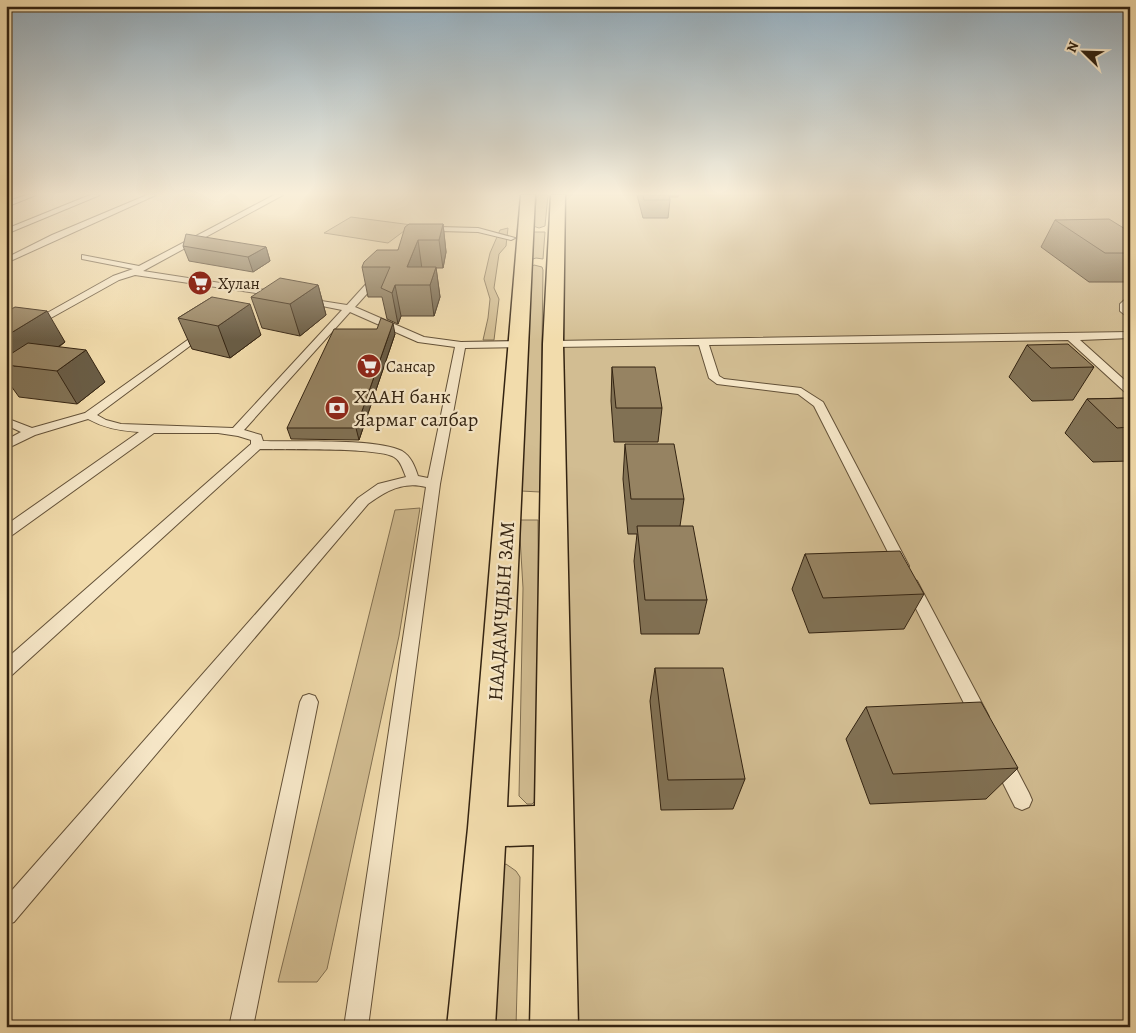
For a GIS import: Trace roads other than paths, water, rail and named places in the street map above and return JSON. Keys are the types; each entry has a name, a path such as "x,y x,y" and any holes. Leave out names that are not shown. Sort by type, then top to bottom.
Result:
{"highway":[{"name":"НААДАМЧДЫН ЗАМ","path":"471,1027 487,828 522,265 519,243"},
{"path":"554,1027 552,824 553,344 557,243"},
{"path":"522,265 540,262 556,264"},
{"path":"487,828 552,824"}],"street":[{"path":"6,261 42,243"},
{"path":"6,340 116,278 136,270 187,243"},
{"path":"84,257 136,270 348,308 422,340 461,345 517,344"},
{"path":"234,433 386,269"},
{"path":"243,303 259,292"},
{"path":"1130,298 1125,304 1126,311 1130,316"},
{"path":"6,445 31,432 88,415 212,325"},
{"path":"553,344 1130,336"},
{"path":"1071,337 1130,390"},
{"path":"703,342 714,378 721,382 801,391 818,404 986,730"},
{"path":"356,1027 433,484 461,345"},
{"path":"88,415 94,420 111,425 212,430 248,434 257,438 257,445"},
{"path":"6,422 31,432"},
{"path":"6,532 152,428"},
{"path":"6,670 257,445 371,448 398,454 407,463 413,479"},
{"path":"6,914 363,502 383,487 413,479 433,484"},
{"path":"241,1027 309,702"},
{"path":"995,748 1022,800"}],"place":[{"name":"Хулан","path":"200,283"},
{"name":"Сансар","path":"369,366"},
{"name":"ХААН банк Яармаг салбар","path":"337,408"}]}
